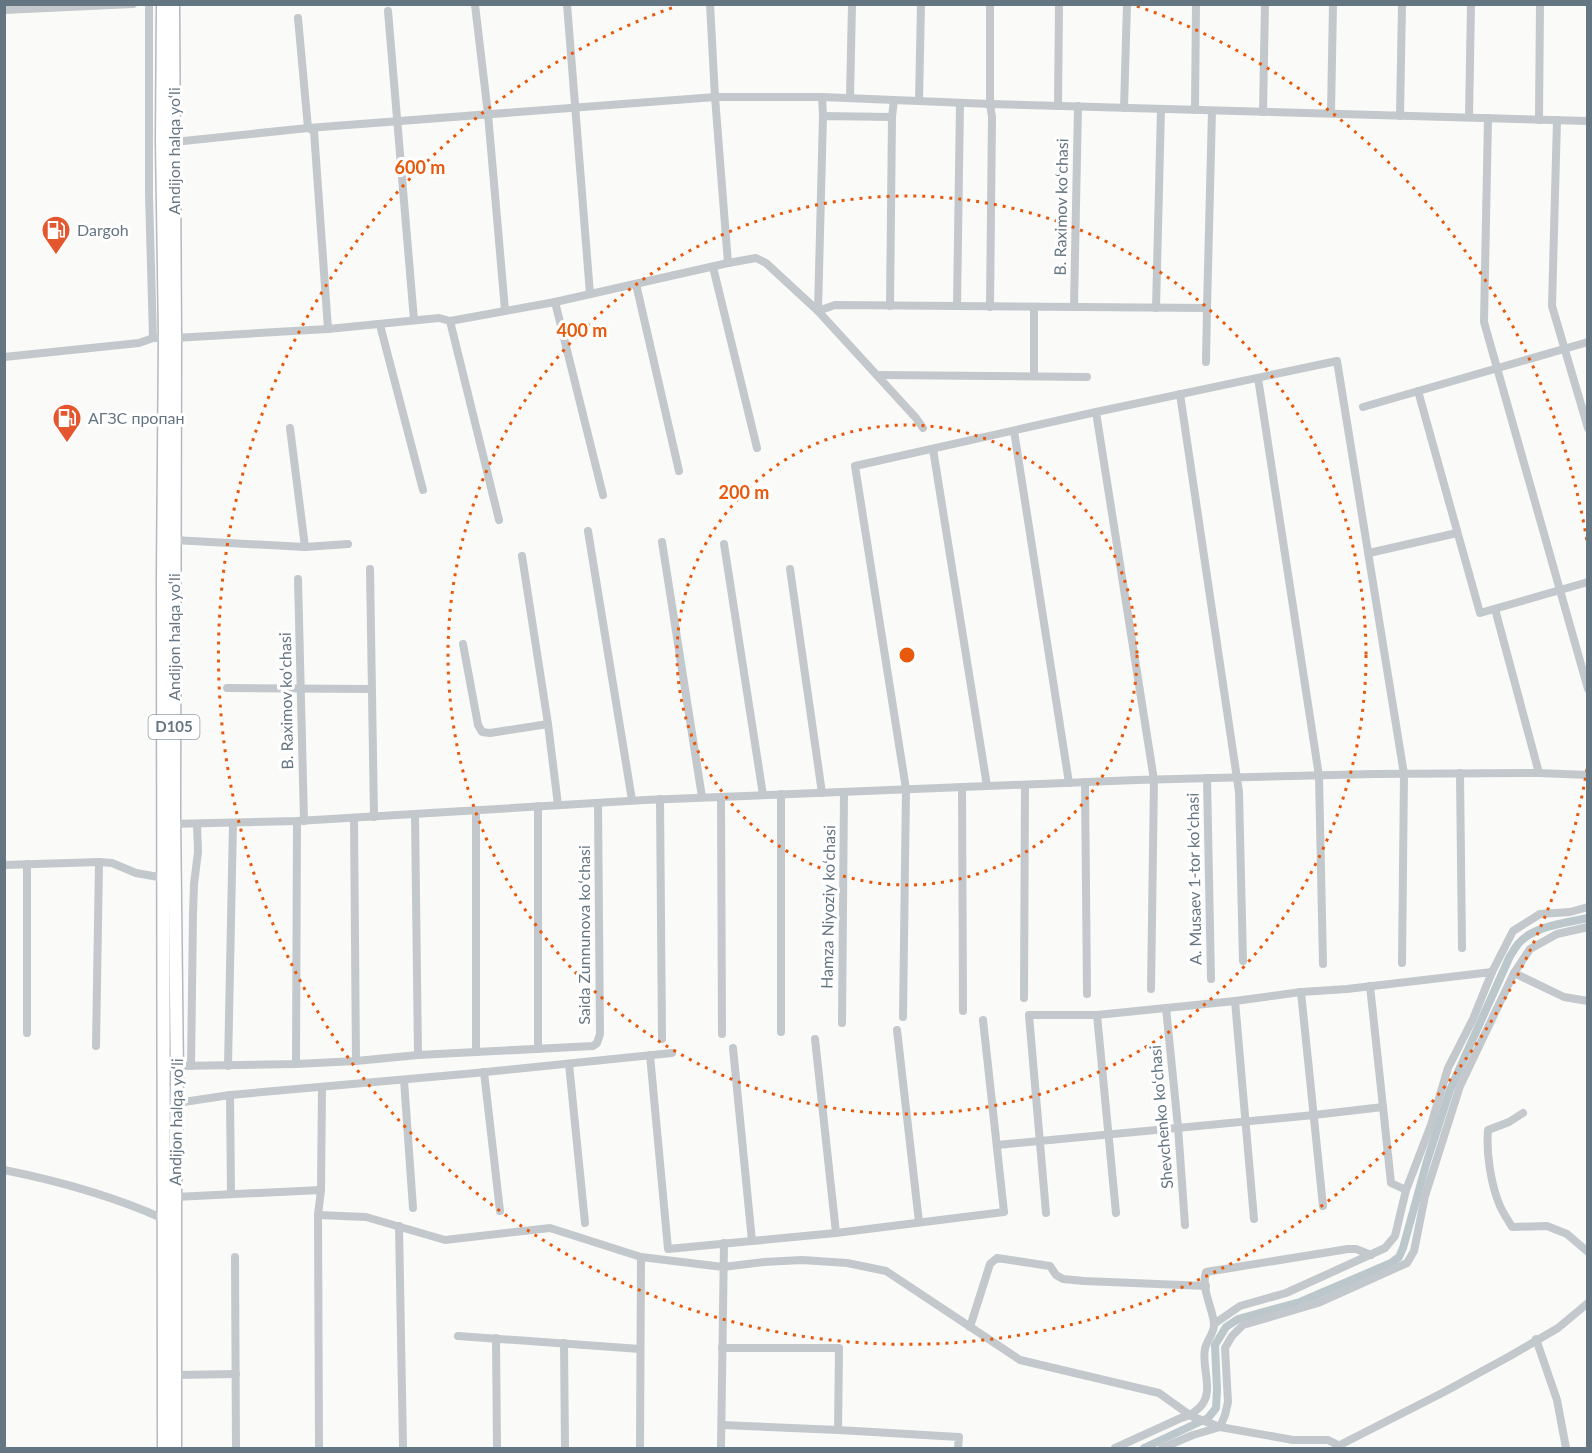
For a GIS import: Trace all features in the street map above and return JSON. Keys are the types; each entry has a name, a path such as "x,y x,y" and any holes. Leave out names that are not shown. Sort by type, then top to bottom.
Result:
{"highway":[{"name":"Andijon halqa yo‘li","path":"163,4 162,141 169,824 177,1066 175,1449"},
{"name":"Andijon halqa yo‘li","path":"164,1449 164,878 169,824 174,540 164,338 174,142 173,4"}],"street":[{"path":"4,10 134,4"},
{"path":"149,4 149,195 164,338"},
{"path":"567,4 590,294"},
{"path":"710,4 728,263"},
{"path":"850,98 852,4"},
{"path":"919,101 921,4"},
{"path":"990,4 992,117 990,307"},
{"path":"1058,106 1059,4"},
{"path":"1124,108 1127,4"},
{"path":"1195,110 1196,4"},
{"path":"1263,112 1265,4"},
{"path":"1331,113 1333,4"},
{"path":"1400,116 1402,4"},
{"path":"1469,117 1471,4"},
{"path":"1539,120 1540,4"},
{"path":"475,5 488,114 506,310"},
{"path":"388,11 414,320"},
{"path":"297,18 308,128"},
{"path":"174,142 308,128 715,97 822,97 1587,122"},
{"path":"818,311 822,97"},
{"path":"890,306 894,100"},
{"path":"957,306 960,103"},
{"name":"B. Raximov koʻchasi","path":"1074,307 1078,106"},
{"path":"1156,308 1161,109"},
{"path":"1206,362 1212,111"},
{"path":"823,116 892,117"},
{"path":"1488,118 1484,322 1587,689"},
{"path":"1557,120 1551,306 1587,428"},
{"path":"308,128 314,131 328,329"},
{"path":"4,357 139,343 164,338 328,329 439,318 450,321 555,302 756,258 766,262 818,311 878,375 923,428"},
{"path":"713,267 757,448"},
{"path":"636,284 680,471"},
{"path":"555,302 603,495"},
{"path":"818,311 835,305 1207,308"},
{"path":"1034,307 1034,376"},
{"path":"450,321 499,520"},
{"path":"380,325 423,490"},
{"path":"1363,407 1587,342"},
{"path":"903,1017 906,789 855,466 1337,361 1404,774 1402,963"},
{"path":"878,375 1088,377"},
{"path":"1257,378 1319,776 1323,964"},
{"path":"1418,391 1480,613 1587,582"},
{"path":"1180,394 1239,792 1243,962"},
{"path":"1096,412 1154,780 1151,989"},
{"path":"290,428 305,547"},
{"path":"1014,431 1069,783"},
{"path":"933,448 987,786"},
{"path":"588,531 632,800"},
{"path":"1369,553 1457,533"},
{"path":"174,540 305,547 348,544"},
{"path":"662,542 702,797"},
{"path":"724,544 763,795"},
{"path":"522,556 558,805"},
{"path":"370,569 374,817"},
{"path":"790,569 822,793"},
{"name":"B. Raximov koʻchasi","path":"296,1065 301,688 298,579"},
{"path":"1495,609 1539,773"},
{"path":"463,644 478,725 482,732 490,733 548,724"},
{"path":"227,688 371,689"},
{"path":"169,824 300,821 632,800 1085,782 1460,773 1587,775"},
{"path":"1460,773 1462,948"},
{"name":"A. Musaev 1-tor koʻchasi","path":"1207,778 1211,979"},
{"path":"1085,782 1087,994"},
{"path":"1024,998 1025,785"},
{"path":"962,787 963,1011"},
{"name":"Hamza Niyoziy koʻchasi","path":"842,1023 844,792"},
{"path":"781,1032 782,794"},
{"path":"721,797 722,1034"},
{"path":"660,799 662,1039"},
{"name":"Saida Zunnunova koʻchasi","path":"538,1049 593,1046 597,1043 600,1034 598,802"},
{"path":"177,1066 296,1065 418,1055 538,1049 538,806"},
{"path":"476,810 476,1052"},
{"path":"415,814 418,1055"},
{"path":"354,818 356,1061"},
{"path":"228,1065 233,823"},
{"path":"191,1066 192,914 198,852 197,824"},
{"path":"96,1046 99,862"},
{"path":"4,865 112,863 136,873 164,878"},
{"path":"27,864 27,1034"},
{"path":"1214,1324 1240,1306 1286,1293 1385,1248 1395,1236 1406,1190 1431,1125 1448,1068 1513,931 1540,914 1570,912 1587,907"},
{"path":"1162,1449 1216,1426 1225,1415 1228,1402 1225,1348 1232,1336 1243,1325 1318,1303 1407,1263 1414,1251 1425,1196 1460,1086 1514,974 1530,949 1557,934 1587,927"},
{"path":"1046,1213 1029,1015 1097,1015 1492,972"},
{"path":"1514,974 1564,997 1587,1001"},
{"path":"1370,986 1391,1183 1406,1190"},
{"path":"1301,992 1323,1206"},
{"path":"1234,1001 1254,1219"},
{"name":"Shevchenko koʻchasi","path":"1167,1008 1185,1224"},
{"path":"1097,1015 1116,1213"},
{"path":"650,1055 668,1249 836,1233 1004,1212 983,1020"},
{"path":"897,1030 918,1222"},
{"path":"815,1039 836,1233"},
{"path":"733,1047 752,1241"},
{"path":"177,1103 230,1095 672,1053"},
{"path":"569,1064 585,1223"},
{"path":"484,1072 500,1211"},
{"path":"404,1080 413,1208"},
{"path":"319,1449 318,1215 321,1190 322,1088"},
{"path":"230,1095 231,1194"},
{"path":"997,1145 1383,1107"},
{"path":"1523,1113 1509,1122 1488,1130 1486,1147 1500,1206 1512,1227 1547,1226 1567,1234 1587,1252"},
{"path":"4,1170 52,1180 133,1205 164,1219"},
{"path":"175,1197 321,1190"},
{"path":"318,1215 366,1217 445,1240 550,1228 641,1257 723,1267 802,1260 847,1263 886,1271 1020,1360 1159,1394 1191,1416 1216,1426 1293,1440 1328,1440 1336,1447 1510,1356 1558,1328 1587,1303"},
{"path":"399,1226 403,1449"},
{"path":"721,1449 724,1243"},
{"path":"1114,1449 1180,1418 1191,1416 1205,1401 1207,1392 1204,1351 1214,1324 1206,1286 1206,1272 1348,1249 1356,1249 1371,1255"},
{"path":"235,1257 236,1449"},
{"path":"640,1448 641,1257"},
{"path":"970,1327 990,1264 997,1258 1050,1266 1056,1275 1063,1279 1206,1286"},
{"path":"458,1336 640,1349"},
{"path":"496,1338 497,1449"},
{"path":"1536,1339 1557,1400 1566,1449"},
{"path":"564,1343 565,1449"},
{"path":"722,1348 839,1348 838,1430"},
{"path":"175,1375 236,1374"},
{"path":"722,1425 958,1437 958,1449"}],"waterway":[{"path":"1144,1448 1208,1418 1216,1408 1215,1345 1226,1327 1238,1319 1300,1302 1391,1263 1399,1257 1450,1090 1510,956 1518,944 1532,933 1550,926 1588,918"}],"place":[{"name":"Dargoh","path":"56,256"},
{"name":"АГЗС пропан","path":"67,444"}]}
